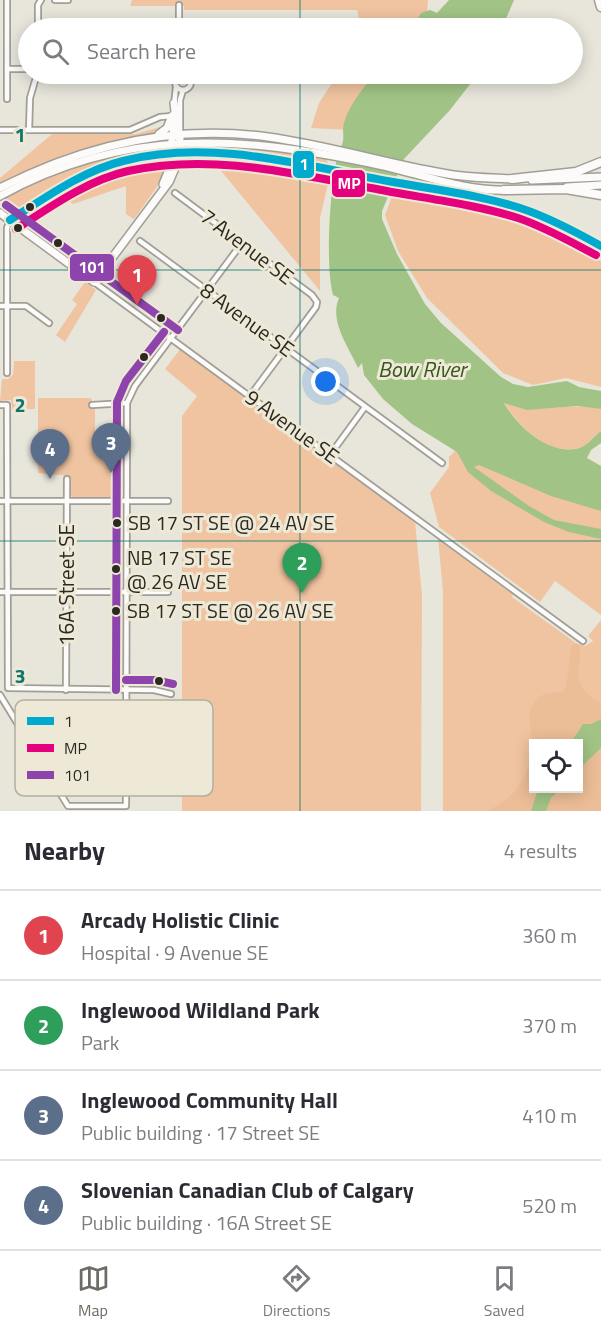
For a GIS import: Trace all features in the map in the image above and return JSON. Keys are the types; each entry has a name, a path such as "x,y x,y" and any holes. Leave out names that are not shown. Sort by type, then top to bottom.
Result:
{"highway":[{"path":"599,0 601,7"},
{"path":"512,179 576,172 601,162"},
{"path":"504,190 566,189 601,195"}],"main road":[{"path":"169,182 178,161 174,103"},
{"path":"157,135 167,128 172,116"},
{"path":"0,188 40,169 91,150 157,135 330,152"},
{"path":"0,196 42,175 95,156 176,137 250,135 404,168 454,175 512,179 601,177"},
{"path":"160,191 171,165 176,137"},
{"path":"94,282 160,191 169,182 190,149 208,145 244,144"},
{"path":"404,168 461,185 504,190 601,185"},
{"name":"9 Avenue SE","path":"0,213 94,282"}],"street":[{"path":"38,18 38,5 41,0"},
{"path":"55,0 68,0"},
{"path":"0,6 7,3 7,99"},
{"path":"179,5 179,18"},
{"path":"7,69 18,69"},
{"path":"29,130 30,98 34,84"},
{"path":"176,84 172,116 176,137"},
{"path":"176,137 180,100 183,90 191,84"},
{"path":"176,87 183,90"},
{"path":"0,130 130,130 160,117 172,116"},
{"name":"7 Avenue SE","path":"175,193 312,295 316,308 286,348"},
{"path":"7,373 7,228 10,220"},
{"name":"8 Avenue SE","path":"140,241 442,463"},
{"path":"126,700 127,403 135,387 242,243"},
{"name":"9 Avenue SE","path":"94,282 583,642"},
{"path":"0,306 26,306 49,323"},
{"path":"250,396 286,348"},
{"path":"92,405 127,403"},
{"path":"0,405 7,405 8,688 154,690 171,694"},
{"path":"330,455 365,407"},
{"name":"16A Street SE","path":"66,690 67,479"},
{"path":"0,501 168,501"},
{"path":"0,592 168,592"},
{"path":"0,695 15,719"},
{"path":"62,796 68,806 126,806 126,796"}],"shaded area":[{"path":"132,0 428,0 427,18 359,18 357,10 184,10 184,6 130,6"},
{"path":"331,84 385,84 351,130 311,128 319,103"},
{"path":"164,126 150,134 104,143 74,153 0,184 0,178 52,134 135,134"},
{"path":"229,146 327,157 328,167 256,155 199,152 199,149"},
{"path":"124,154 125,156 76,176 19,211 9,211 0,205 4,202 1,199 46,179 92,162"},
{"path":"212,160 268,165 330,175 320,218 320,291"},
{"path":"168,161 159,184 134,219 126,214 126,186 73,204 67,199 39,213 115,169"},
{"path":"410,193 495,213 568,243 601,261 601,387 566,378 533,385 503,373 427,298 398,251 385,215 393,194"},
{"path":"85,282 96,290 65,342 56,335 77,304 72,300"},
{"path":"181,348 415,521 422,596 421,811 182,811 182,796 213,796 213,700 182,700 182,416 197,396 165,369"},
{"path":"14,361 35,361 35,409 12,409 11,400 0,401 2,379 8,379 13,375"},
{"path":"38,398 91,398 95,409 95,450 122,450 120,498 73,498 69,493 70,476 38,473"},
{"path":"504,402 539,409 589,407 601,409 601,431 578,448 563,449 552,446 542,442 524,428"},
{"path":"457,449 601,510 601,615 555,581 540,602 439,527 430,493 449,467 449,457"},
{"path":"438,538 513,594 512,597 576,643 585,646 593,641 588,636 601,620 601,811 443,811 443,592"},
{"path":"572,644 578,644 580,650 579,678 587,693 601,703 601,719 582,726 573,739 531,739 530,711 536,700 548,693 562,692 566,687"},
{"path":"601,748 601,811 546,811 551,798 556,793 583,793 583,765"},
{"path":"529,763 529,793 537,793 531,811 486,811 511,795"}],"water":[{"path":"449,0 514,0 506,18 418,18 421,13 430,10 437,13"},
{"name":"Bow River","path":"367,84 470,84 450,110 404,159 382,211 382,219 397,254 425,304 441,323 501,377 513,384 528,387 567,381 579,387 601,391 601,409 578,406 527,410 504,403 524,428 553,447 579,448 601,431 601,443 591,450 587,458 601,466 601,511 551,496 479,465 474,467 529,506 554,520 601,529 601,539 569,532 544,522 491,491 468,472 457,452 412,424 383,399 364,375 362,363 358,368 338,324 336,316 339,298 333,295 329,265 329,227 337,158 343,141 343,125 357,97"},
{"path":"601,719 601,748 583,765 583,739 573,739 583,724 591,724"},
{"path":"537,793 556,793 551,798 546,811 531,811"}],"pier":[{"path":"332,168 397,180 394,187 373,184 331,175"}],"transit line":[{"name":"1","path":"10,220 64,186 93,171 123,161 190,152 224,153 292,162 491,200 543,217 601,246"},
{"name":"MP","path":"16,229 70,195 113,175 159,166 220,165 281,171 482,208 528,222 596,255"},
{"name":"101","path":"6,205 178,330"},
{"name":"101","path":"116,690 117,402 126,381 164,332"},
{"name":"101","path":"126,680 155,680 173,684"}],"place":[{"name":"Arcady Holistic Clinic","path":"137,305"},
{"name":"Inglewood Community Hall","path":"111,473"},
{"name":"Slovenian Canadian Club of Calgary","path":"50,479"},
{"name":"SB 17 ST SE @ 24 AV SE","path":"117,523"},
{"name":"NB 17 ST SE @ 26 AV SE","path":"116,569"},
{"name":"Inglewood Wildland Park","path":"302,593"},
{"name":"SB 17 ST SE @ 26 AV SE","path":"116,611"}]}
